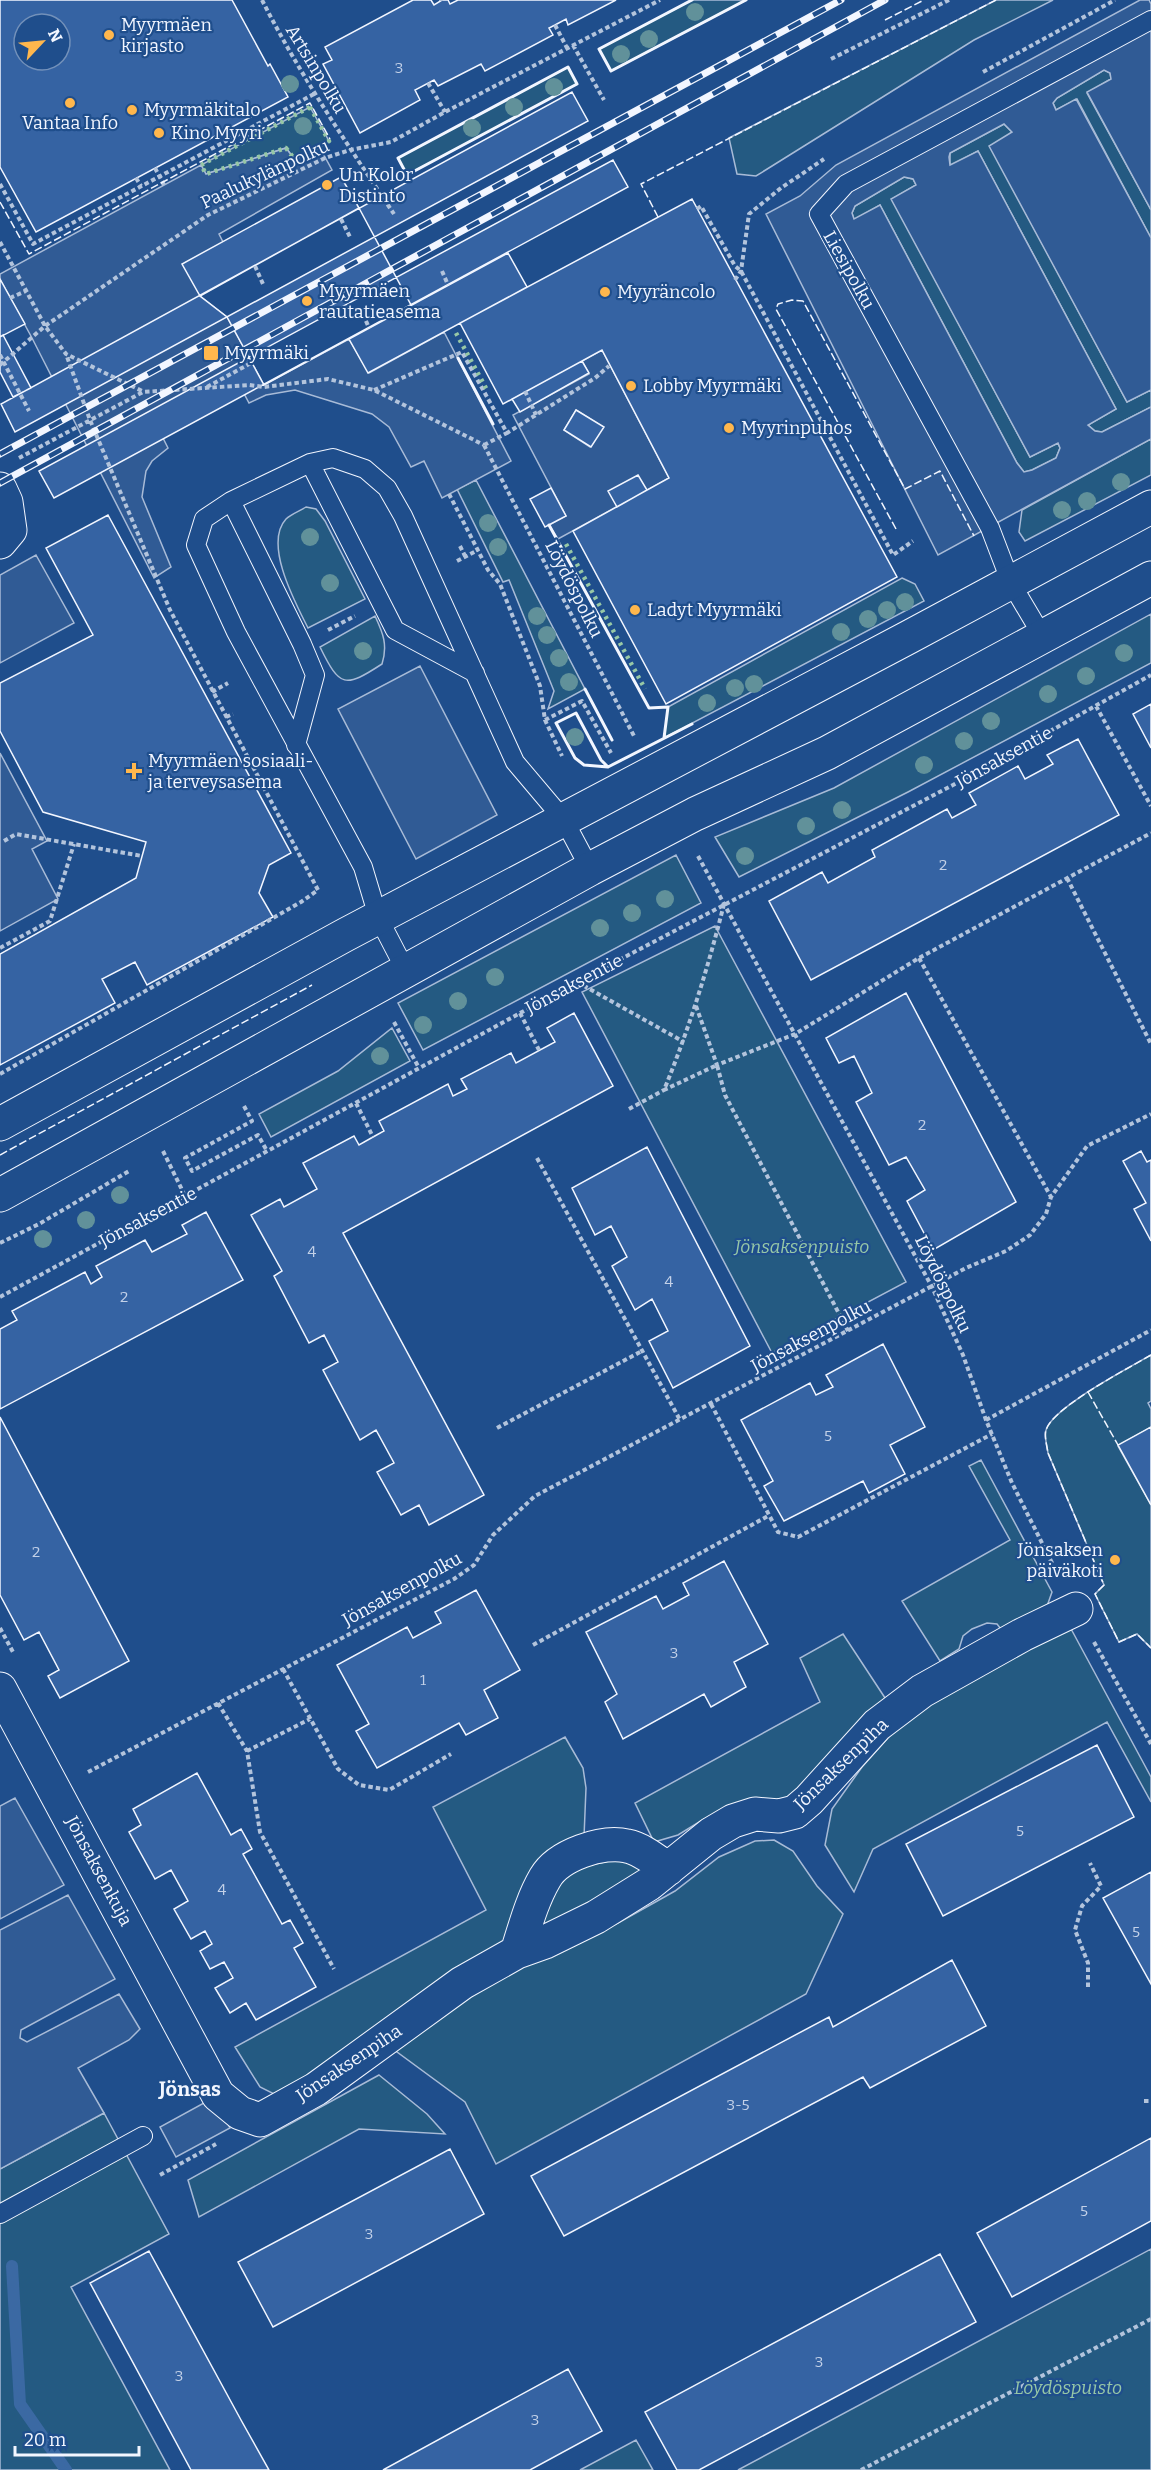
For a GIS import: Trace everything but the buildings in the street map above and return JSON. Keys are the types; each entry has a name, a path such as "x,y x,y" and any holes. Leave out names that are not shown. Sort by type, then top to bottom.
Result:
{"main road":[{"path":"0,542 10,530 5,476"},
{"path":"0,1124 378,917 1151,507"},
{"path":"0,1195 590,869 695,814 826,753 1151,578"},
{"name":"Jönsaksenpiha","path":"197,2054 218,2095 240,2113 260,2120 316,2089 462,1983 517,1952 545,1942 596,1917 649,1884 711,1834 733,1821 755,1814 779,1816 795,1812 809,1800 877,1725 922,1692 1022,1635 1076,1609"},
{"name":"Jönsaksenkuja","path":"0,1689 197,2054"},
{"path":"517,1952 528,1915 546,1876 564,1860 592,1847 627,1846 649,1856 668,1869"}],"lane":[{"name":"Liesipolku","path":"1043,637 1011,583 990,528 819,214 846,184 1151,20"},
{"path":"406,971 378,917 365,873 236,632 196,545 204,519 231,501 310,463 333,458 365,469 387,488 431,575 515,762 564,820 590,869"},
{"path":"310,463 395,630 475,673"},
{"path":"231,501 315,675 296,746"},
{"path":"0,2214 143,2136"}],"path":[{"name":"Artsinpolku","path":"262,0 314,94 394,214"},
{"name":"Paalukylänpolku","path":"0,365 45,326 207,215 325,159 350,150 391,142 660,0"},
{"path":"831,59 949,0"},
{"path":"555,25 567,48"},
{"path":"573,45 604,100"},
{"path":"428,83 445,112"},
{"path":"0,184 33,244 314,94"},
{"path":"155,168 164,185"},
{"path":"136,178 141,186"},
{"path":"697,209 701,206 735,266 741,271 893,555 913,541"},
{"path":"341,219 350,237"},
{"path":"0,242 45,326 66,354 90,420 170,610 318,890 272,919 0,1074"},
{"path":"255,266 263,284"},
{"path":"442,271 448,285"},
{"path":"10,298 26,291"},
{"path":"363,314 369,328"},
{"path":"374,390 462,352 507,433"},
{"path":"66,354 143,392"},
{"path":"0,355 29,411"},
{"path":"206,388 251,363"},
{"path":"5,476 90,420 143,392 249,385 264,387 328,379 374,390 484,445 536,415 609,366"},
{"path":"525,392 536,415"},
{"name":"Löydöspolku","path":"484,445 640,746"},
{"path":"449,494 488,570 500,584 538,687 545,720 562,756"},
{"path":"460,546 465,556"},
{"path":"431,575 478,550"},
{"path":"494,585 500,584"},
{"path":"302,644 381,602"},
{"path":"195,659 201,657"},
{"path":"212,692 257,668"},
{"name":"Jönsaksentie","path":"0,1297 577,981 953,785 1151,675"},
{"path":"545,720 582,701 610,753"},
{"path":"1096,706 1151,806"},
{"path":"226,717 233,714"},
{"path":"629,1109 717,1065 795,1034 919,958 1151,833"},
{"path":"4,841 16,834 142,856"},
{"path":"0,948 50,921 74,844"},
{"name":"Löydöspolku","path":"697,854 932,1287 963,1355 1012,1483 1076,1609 1151,1744"},
{"path":"1067,878 1151,1044"},
{"path":"664,1090 684,1042 706,976 724,904"},
{"path":"919,958 1052,1197"},
{"path":"577,981 684,1042"},
{"path":"696,1006 725,1095 848,1331"},
{"path":"389,1013 419,1068"},
{"path":"520,1013 539,1050"},
{"path":"235,1111 251,1103"},
{"path":"356,1104 373,1137"},
{"path":"244,1106 252,1120 186,1158 192,1171 258,1135 267,1151"},
{"name":"Jönsaksenpolku","path":"56,1790 454,1579 474,1565 493,1535 535,1496 966,1268 1006,1251 1030,1235 1046,1214 1052,1197 1087,1146 1151,1114"},
{"path":"153,1157 170,1148"},
{"path":"163,1151 185,1196"},
{"path":"537,1158 680,1420"},
{"path":"0,1243 39,1224 134,1168"},
{"path":"986,1420 1151,1330"},
{"path":"497,1428 642,1351"},
{"path":"711,1404 778,1532 798,1537 992,1434"},
{"path":"533,1645 768,1516"},
{"path":"283,1669 338,1769 359,1785 389,1790 451,1754"},
{"path":"218,1703 247,1751 260,1832 334,1969"},
{"path":"247,1751 310,1719"},
{"path":"1088,1987 1088,1963 1075,1930 1082,1906 1101,1886 1090,1863"},
{"path":"1144,2101 1151,2101"},
{"path":"861,2470 1151,2319"}],"green space":[{"path":"692,0 746,0 611,71 599,49"},
{"path":"996,0 1053,0 974,40 756,176 737,174 729,138"},
{"path":"568,67 577,84 407,175 398,158"},
{"path":"1104,70 1110,73 1111,79 1087,93 1151,210 1151,238 1077,99 1056,110 1053,103 1057,98"},
{"path":"310,107 329,141 295,160 286,148 206,174 201,165"},
{"path":"1004,124 1013,133 990,146 1127,402 1151,390 1151,407 1102,432 1095,431 1088,425 1116,409 978,151 950,166 950,153"},
{"path":"904,177 913,179 916,185 892,199 1030,457 1058,443 1060,448 1056,458 1032,470 1024,472 1017,463 880,205 854,220 852,213 855,206"},
{"path":"1151,439 1151,475 1025,541 1019,532 1022,510"},
{"path":"476,480 585,689 548,709 554,691 509,580 503,582 457,489"},
{"path":"306,507 316,509 325,521 365,599 308,628 284,574 278,543 280,530 286,519"},
{"path":"902,578 915,584 924,601 664,738 668,707"},
{"path":"1151,614 1151,663 908,792 739,877 715,837 834,788"},
{"path":"375,616 384,639 385,651 382,664 351,680 339,677 320,647"},
{"path":"676,855 701,903 423,1050 398,1003"},
{"name":"Jönsaksenpuisto","path":"715,926 906,1282 772,1353 582,992"},
{"path":"392,1028 410,1061 271,1137 259,1114 338,1071"},
{"name":"Jönsaksen päiväkoti","path":"1151,1355 1151,1401 1148,1403 1151,1409 1151,1427 1118,1446 1151,1505 1151,1648 1137,1634 1119,1642 1095,1594 1104,1585 1048,1453 1045,1435 1052,1421 1062,1410 1110,1378"},
{"path":"981,1460 1052,1592 1046,1609 1004,1633 997,1624 987,1623 972,1629 963,1636 959,1649 940,1661 902,1601 1010,1540 969,1466"},
{"path":"1070,1627 1151,1777 1151,1802 1107,1722 873,1849 854,1892 825,1845 832,1809 862,1767 904,1720"},
{"path":"843,1634 889,1704 791,1798 704,1819 678,1835 654,1842 635,1803 820,1702 800,1658"},
{"path":"565,1737 583,1768 586,1788 584,1837 511,1943 328,2068 276,2095 260,2087 235,2047 486,1910 433,1807"},
{"path":"774,1840 793,1851 817,1886 843,1914 806,1994 496,2164 465,2102 393,2049 474,1989 618,1923 675,1891 719,1857 755,1841"},
{"path":"624,1858 652,1868 527,1943 567,1870"},
{"path":"379,2075 427,2114 445,2134 359,2129 199,2217 188,2180"},
{"path":"104,2113 169,2234 71,2287 170,2470 0,2470 0,2169"},
{"name":"Löydöspuisto","path":"1151,2249 1151,2470 738,2470"},
{"path":"636,2440 653,2470 580,2470"}],"shaded area":[{"path":"1140,0 1149,0 1151,4 1151,210 1087,92 1111,79 1110,73 1104,70 1057,98 1053,103 1056,110 1076,99 1151,238 1151,390 1127,402 989,146 1012,132 1004,124 950,153 949,157 950,165 978,151 1116,409 1088,425 1095,431 1102,432 1151,407 1151,439 938,555 766,214 800,196 836,165","holes":["904,177 913,179 916,185 891,199 1030,457 1058,443 1060,448 1056,458 1032,470 1024,472 1017,463 880,205 854,219 852,213 855,206"]},
{"path":"319,146 332,170 219,234 223,242 200,296 227,317 264,385 349,339 369,373 444,332 511,461 442,498 424,461 411,467 389,427 372,414 295,390 266,395 249,403 241,388 160,432 168,448 152,461 146,471 142,497 171,567 154,578 0,279 0,274 201,165 206,174 286,148 295,160"},
{"path":"602,350 669,478 558,539 549,525 566,516 513,415 589,374 582,361","holes":["576,410 603,427 590,447 564,430"]},
{"path":"36,555 74,623 0,663 0,575"},
{"path":"420,666 497,815 416,859 338,709"},
{"path":"0,753 47,841 32,849 58,899 0,931"},
{"path":"15,1798 64,1885 0,1919 0,1806"},
{"path":"68,1895 115,1979 21,2030 20,2038 27,2042 119,1994 140,2029 129,2040 78,2068 104,2113 0,2169 0,1930"},
{"path":"213,2098 230,2128 176,2157 160,2127"}],"waterway":[{"path":"12,2266 20,2404 66,2470"}],"railway":[{"path":"0,454 841,0"},
{"path":"0,483 885,0"}],"hedge":[{"path":"310,107 329,141 295,160 286,148 206,174 201,165 310,107"},
{"path":"456,333 487,390"},
{"path":"566,544 645,689"}],"fence":[{"path":"885,20 924,0"},
{"path":"658,217 641,184 996,0"},
{"path":"0,202 29,254 310,103 330,139"},
{"path":"896,529 776,309 778,304 792,300 803,301 905,489 940,471 974,536"},
{"path":"0,1155 312,985"},
{"path":"1151,1355 1110,1378 1062,1410 1052,1421 1045,1435 1048,1453 1104,1585 1095,1594 1119,1642 1137,1634 1151,1648"},
{"path":"1088,1392 1118,1445"}],"wall":[{"path":"692,0 599,49 611,71 746,0"},
{"path":"568,67 577,84 407,175 398,158 568,67"},
{"path":"458,358 493,424"},
{"path":"549,525 649,708 668,707 664,738"},
{"path":"585,689 612,740"},
{"path":"608,767 601,760 576,713 556,723 575,758 584,765 608,767 692,724"}],"place":[{"name":"Myyrmäen kirjasto","path":"109,35"},
{"name":"Vantaa Info","path":"70,103"},
{"name":"Myyrmäkitalo","path":"132,110"},
{"name":"Kino Myyri","path":"159,133"},
{"name":"Un Kolor Distinto","path":"327,185"},
{"name":"Myyräncolo","path":"605,292"},
{"name":"Myyrmäen rautatieasema","path":"307,301"},
{"name":"Myyrmäki","path":"211,353"},
{"name":"Lobby Myyrmäki","path":"631,386"},
{"name":"Myyrinpuhos","path":"729,428"},
{"name":"Ladyt Myyrmäki","path":"635,610"},
{"name":"Myyrmäen sosiaali- ja terveysasema","path":"134,771"},
{"name":"Jönsaksen päiväkoti","path":"1115,1560"}],"district":[{"name":"Jönsas","path":"190,2089"}]}
